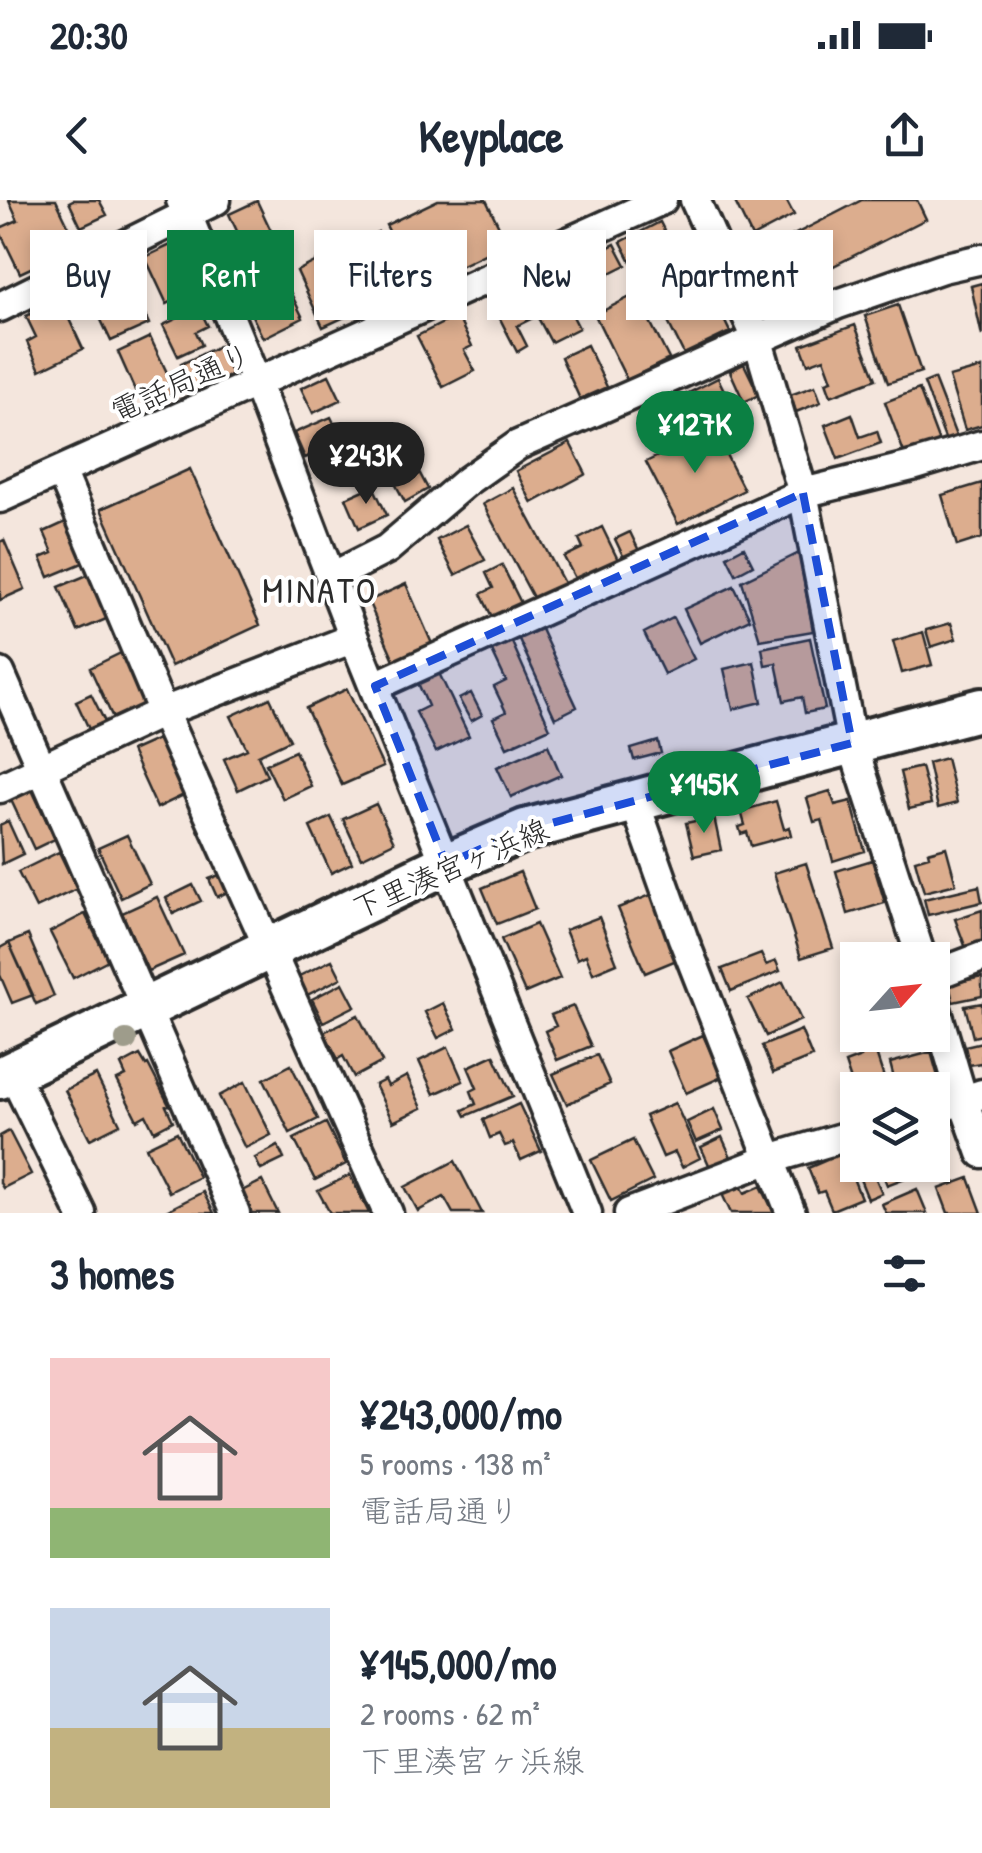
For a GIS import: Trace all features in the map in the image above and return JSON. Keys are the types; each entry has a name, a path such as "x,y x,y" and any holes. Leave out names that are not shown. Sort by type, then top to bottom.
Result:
{"main road":[{"name":"下里湊宮ヶ浜線","path":"4,1064 145,1008 524,830 982,709"}],"street":[{"path":"0,307 184,207 216,200"},
{"name":"電話局通り","path":"0,498 662,200"},
{"path":"695,200 758,341 803,493 852,743 916,942"},
{"path":"184,207 587,1213"},
{"path":"332,577 387,549 467,481 518,445 838,304 942,268 982,259"},
{"path":"375,686 803,493 982,445"},
{"path":"61,471 163,712 388,1213"},
{"path":"0,788 163,712 354,638"},
{"path":"0,673 235,1213"},
{"path":"634,800 790,1213"},
{"path":"950,969 982,957"},
{"path":"950,1040 973,1097 982,1153"},
{"path":"4,1064 81,1213"},
{"path":"630,1213 770,1160 840,1139"}],"highlighted area":[{"path":"803,493 852,743 525,830 446,864 375,686"}],"building":[{"path":"9,200 56,200 70,230 30,230 30,268 20,273 0,232 0,228 18,220"},
{"path":"99,200 107,215 81,227 69,202"},
{"path":"438,200 486,200 501,230 487,230 487,253 467,263 467,230 388,230 386,225"},
{"path":"734,200 786,200 794,215 765,230 749,230"},
{"path":"862,200 917,200 926,219 833,266 833,230 803,230"},
{"path":"257,201 271,230 237,230 229,214"},
{"path":"660,222 664,230 644,230"},
{"path":"615,244 626,265 606,275 606,248"},
{"path":"167,247 167,304 147,261 147,256"},
{"path":"314,262 314,308 297,271"},
{"path":"982,283 982,336 971,286"},
{"path":"626,299 626,320 649,320 669,359 627,380 597,320 606,320 606,309"},
{"path":"294,300 303,318 263,338 254,320 294,320"},
{"path":"898,305 921,372 888,383 865,316"},
{"path":"30,314 30,320 69,320 83,349 40,370 27,342 36,337 26,316"},
{"path":"101,320 147,320 149,324 111,341"},
{"path":"174,320 205,320 208,326 196,332 202,345 178,356 163,325"},
{"path":"320,320 338,320 323,327"},
{"path":"449,320 459,320 472,346 464,350 475,371 443,387 417,336"},
{"path":"501,320 529,320 517,326 527,346 517,352"},
{"path":"539,320 575,320 579,328 551,342"},
{"path":"667,320 724,320 730,332 684,354"},
{"path":"855,325 876,379 831,396 826,382 832,380 824,358 808,364 801,345"},
{"path":"150,337 171,381 167,383 172,394 157,401 152,390 138,397 118,352"},
{"path":"587,345 607,387 580,399 561,357"},
{"path":"219,346 232,375 194,392 181,364"},
{"path":"744,364 759,395 744,402 730,371"},
{"path":"982,368 982,425 965,430 949,377"},
{"path":"329,375 341,400 313,413 301,388"},
{"path":"718,378 745,433 724,443 714,423 680,440 670,419 679,414 673,401"},
{"path":"934,379 958,441 947,444 924,383"},
{"path":"815,386 821,402 796,412 790,395"},
{"path":"919,389 940,445 906,458 885,402"},
{"path":"852,414 860,437 877,431 881,443 838,459 825,425"},
{"path":"331,417 343,442 305,458 294,433"},
{"path":"713,429 744,490 678,524 646,462"},
{"path":"397,430 428,489 405,502 373,442"},
{"path":"570,443 586,474 532,503 516,471"},
{"path":"190,469 260,625 171,666 101,509"},
{"path":"982,483 982,538 957,546 942,495"},
{"path":"373,486 387,515 359,528 346,498"},
{"path":"513,488 565,585 535,601 483,504"},
{"path":"68,521 85,562 49,577 41,558 53,553 44,532"},
{"path":"466,525 485,560 455,575 437,540"},
{"path":"602,527 619,562 577,582 564,557 583,548 579,539"},
{"path":"630,532 640,553 625,560 615,539"},
{"path":"4,540 25,589 0,600 0,542"},
{"path":"744,547 753,565 736,574 727,556"},
{"path":"799,553 813,631 760,640 742,581"},
{"path":"502,565 523,607 494,621 481,594 493,588 486,573"},
{"path":"92,573 111,617 78,631 59,587"},
{"path":"406,584 433,646 395,662 368,601"},
{"path":"734,586 750,619 700,643 684,609"},
{"path":"673,618 694,659 664,674 644,633"},
{"path":"951,623 956,639 931,647 926,630"},
{"path":"540,627 577,707 555,718 518,637"},
{"path":"923,632 932,665 902,673 893,641"},
{"path":"810,638 825,709 805,713 802,697 784,701 776,663 765,665 762,648"},
{"path":"511,640 550,728 507,747 493,718 506,712 494,687 506,681 491,649"},
{"path":"123,652 147,703 113,718 90,668"},
{"path":"754,662 762,702 733,709 724,669"},
{"path":"439,673 469,736 436,752 416,712 428,706 418,683"},
{"path":"347,689 383,767 342,785 306,708"},
{"path":"471,693 482,715 471,721 459,699"},
{"path":"91,694 105,722 89,729 76,701"},
{"path":"270,698 290,740 258,755 267,776 238,790 224,759 247,749 231,716"},
{"path":"160,738 186,794 157,808 131,751"},
{"path":"658,741 661,753 634,760 631,749"},
{"path":"548,745 561,775 511,797 497,767"},
{"path":"295,751 311,786 283,799 266,764"},
{"path":"946,758 957,803 938,808 928,763"},
{"path":"921,767 931,804 909,809 900,772"},
{"path":"32,790 55,839 34,849 11,800"},
{"path":"830,791 835,805 851,801 865,851 833,861 822,820 814,822 807,798"},
{"path":"776,801 784,829 789,827 791,835 751,846 747,832 741,834 739,827 745,825 741,811"},
{"path":"376,804 394,842 361,858 343,819"},
{"path":"331,817 352,863 331,873 310,827"},
{"path":"714,817 721,850 694,856 686,823"},
{"path":"8,821 23,854 2,864 0,825"},
{"path":"127,835 150,884 121,898 98,848"},
{"path":"946,847 956,884 924,892 915,860"},
{"path":"59,852 77,889 36,908 18,872"},
{"path":"872,860 885,903 848,914 836,871"},
{"path":"806,863 833,948 801,958 774,873"},
{"path":"520,872 535,909 497,924 482,888"},
{"path":"222,874 230,891 217,897 209,879"},
{"path":"193,885 201,901 173,914 166,898"},
{"path":"979,886 982,902 928,915 924,899"},
{"path":"653,894 679,959 645,973 618,908"},
{"path":"157,897 184,955 148,971 122,913"},
{"path":"982,910 982,946 967,951 955,919"},
{"path":"85,914 108,960 73,978 50,932"},
{"path":"599,917 617,963 593,973 586,955 577,959 565,930"},
{"path":"536,924 560,978 525,993 501,939"},
{"path":"28,935 54,996 36,1004 9,943"},
{"path":"9,943 33,995 12,1003 0,975 0,948"},
{"path":"761,954 766,965 776,961 780,971 731,991 722,969"},
{"path":"332,960 341,978 303,997 293,979"},
{"path":"982,977 982,996 953,1002 950,984"},
{"path":"783,982 801,1020 766,1036 748,999"},
{"path":"343,983 355,1006 323,1022 312,999"},
{"path":"443,1003 456,1029 438,1038 425,1012"},
{"path":"982,1003 982,1035 973,1037 965,1006"},
{"path":"573,1006 591,1046 557,1060 545,1031 556,1026 551,1015"},
{"path":"358,1015 382,1062 354,1077 343,1056 338,1059 324,1032"},
{"path":"801,1030 812,1057 773,1073 762,1046"},
{"path":"703,1035 722,1077 686,1093 668,1051"},
{"path":"982,1042 982,1066 969,1065 965,1046"},
{"path":"448,1047 463,1081 434,1094 419,1061"},
{"path":"860,1052 876,1052 882,1072 848,1072 845,1063 861,1057"},
{"path":"931,1052 937,1072 892,1072 890,1063"},
{"path":"140,1055 169,1105 166,1106 173,1121 154,1131 146,1115 137,1120 117,1080 126,1076 121,1065"},
{"path":"494,1055 513,1096 466,1116 463,1110 476,1104 471,1091 477,1088 468,1067"},
{"path":"597,1055 610,1084 567,1104 553,1074"},
{"path":"291,1065 318,1119 290,1133 264,1079"},
{"path":"96,1075 120,1124 90,1139 65,1090"},
{"path":"407,1076 422,1108 393,1122 375,1085 385,1080 388,1086"},
{"path":"245,1082 271,1135 245,1148 219,1096"},
{"path":"675,1103 700,1158 682,1167 675,1152 663,1157 645,1116"},
{"path":"519,1104 541,1151 521,1160 513,1143 505,1146 499,1134 490,1138 483,1120"},
{"path":"714,1109 723,1130 696,1142 687,1122"},
{"path":"326,1123 346,1164 315,1180 294,1139"},
{"path":"9,1131 31,1174 3,1188 0,1136"},
{"path":"177,1132 199,1177 169,1192 146,1147"},
{"path":"722,1137 731,1157 710,1167 701,1147"},
{"path":"633,1140 653,1180 611,1201 591,1160"},
{"path":"278,1146 284,1159 261,1170 255,1158"},
{"path":"840,1154 840,1182 855,1182 861,1198 832,1210 824,1191 818,1193 808,1168"},
{"path":"455,1161 482,1213 453,1213 444,1197 418,1211 405,1187"},
{"path":"350,1175 369,1213 330,1213 318,1191"},
{"path":"969,1178 982,1213 948,1213 939,1189"},
{"path":"262,1181 278,1213 249,1213 238,1193"},
{"path":"861,1182 877,1182 882,1193 868,1199"},
{"path":"741,1186 745,1193 761,1186 774,1213 731,1213 722,1194"},
{"path":"917,1189 927,1213 886,1213 882,1204"},
{"path":"203,1192 214,1213 162,1213"}],"district":[{"name":"MINATO","path":"320,590"}]}
